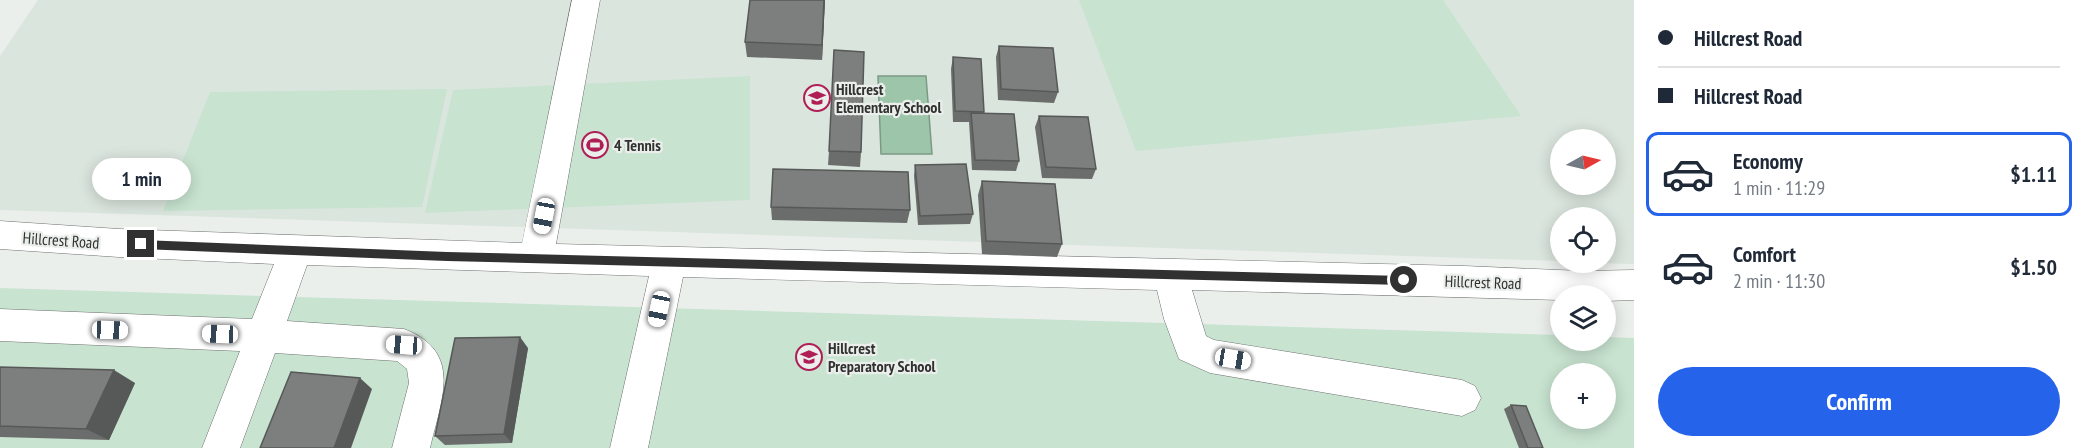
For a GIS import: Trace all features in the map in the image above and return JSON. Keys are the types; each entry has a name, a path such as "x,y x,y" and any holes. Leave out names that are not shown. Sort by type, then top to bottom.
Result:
{"street":[{"path":"536,259 587,14"},
{"name":"Hillcrest Road","path":"0,236 119,243 536,259 1464,280 1582,286 1634,285"},
{"path":"221,448 296,250"},
{"path":"630,448 669,262"},
{"path":"1171,275 1192,347 1210,356 1462,398"},
{"path":"0,326 264,336 404,345 424,361 427,382 411,448"}],"shaded area":[{"name":"Hillcrest Elementary School","path":"38,0 1634,0 1634,264 1616,264 1616,207 1550,207 1550,261 0,210 0,56"},
{"path":"1079,0 1443,0 1521,116 1136,151"},
{"name":"4 Tennis","path":"750,76 750,200 425,213 453,90"},
{"path":"878,76 926,76 932,154 881,154"},
{"path":"447,89 422,207 163,211 210,92"},
{"name":"Hillcrest Preparatory School","path":"0,288 1550,335 1550,351 1616,351 1616,337 1634,338 1634,448 0,448"}],"building":[{"path":"750,0 824,0 822,45 745,42"},
{"path":"999,46 1053,48 1058,92 1001,89"},
{"path":"834,50 864,52 861,152 829,151"},
{"path":"953,57 981,59 984,112 955,111"},
{"path":"971,113 1014,114 1019,161 975,160"},
{"path":"1039,116 1088,117 1096,169 1046,167"},
{"path":"966,164 973,214 920,216 915,165"},
{"path":"773,169 908,172 910,210 771,207"},
{"path":"982,181 1055,184 1062,244 986,241"},
{"path":"520,337 504,434 435,436 455,338"},
{"path":"0,367 114,370 86,429 0,426"},
{"path":"291,372 360,378 334,448 260,448"},
{"path":"1511,405 1526,406 1543,448 1528,448"}],"place":[{"name":"Hillcrest Elementary School","path":"817,98"},
{"name":"4 Tennis","path":"595,145"},
{"name":"Hillcrest Preparatory School","path":"809,357"}],"route":[{"path":"141,244 447,256 1404,280"}]}
